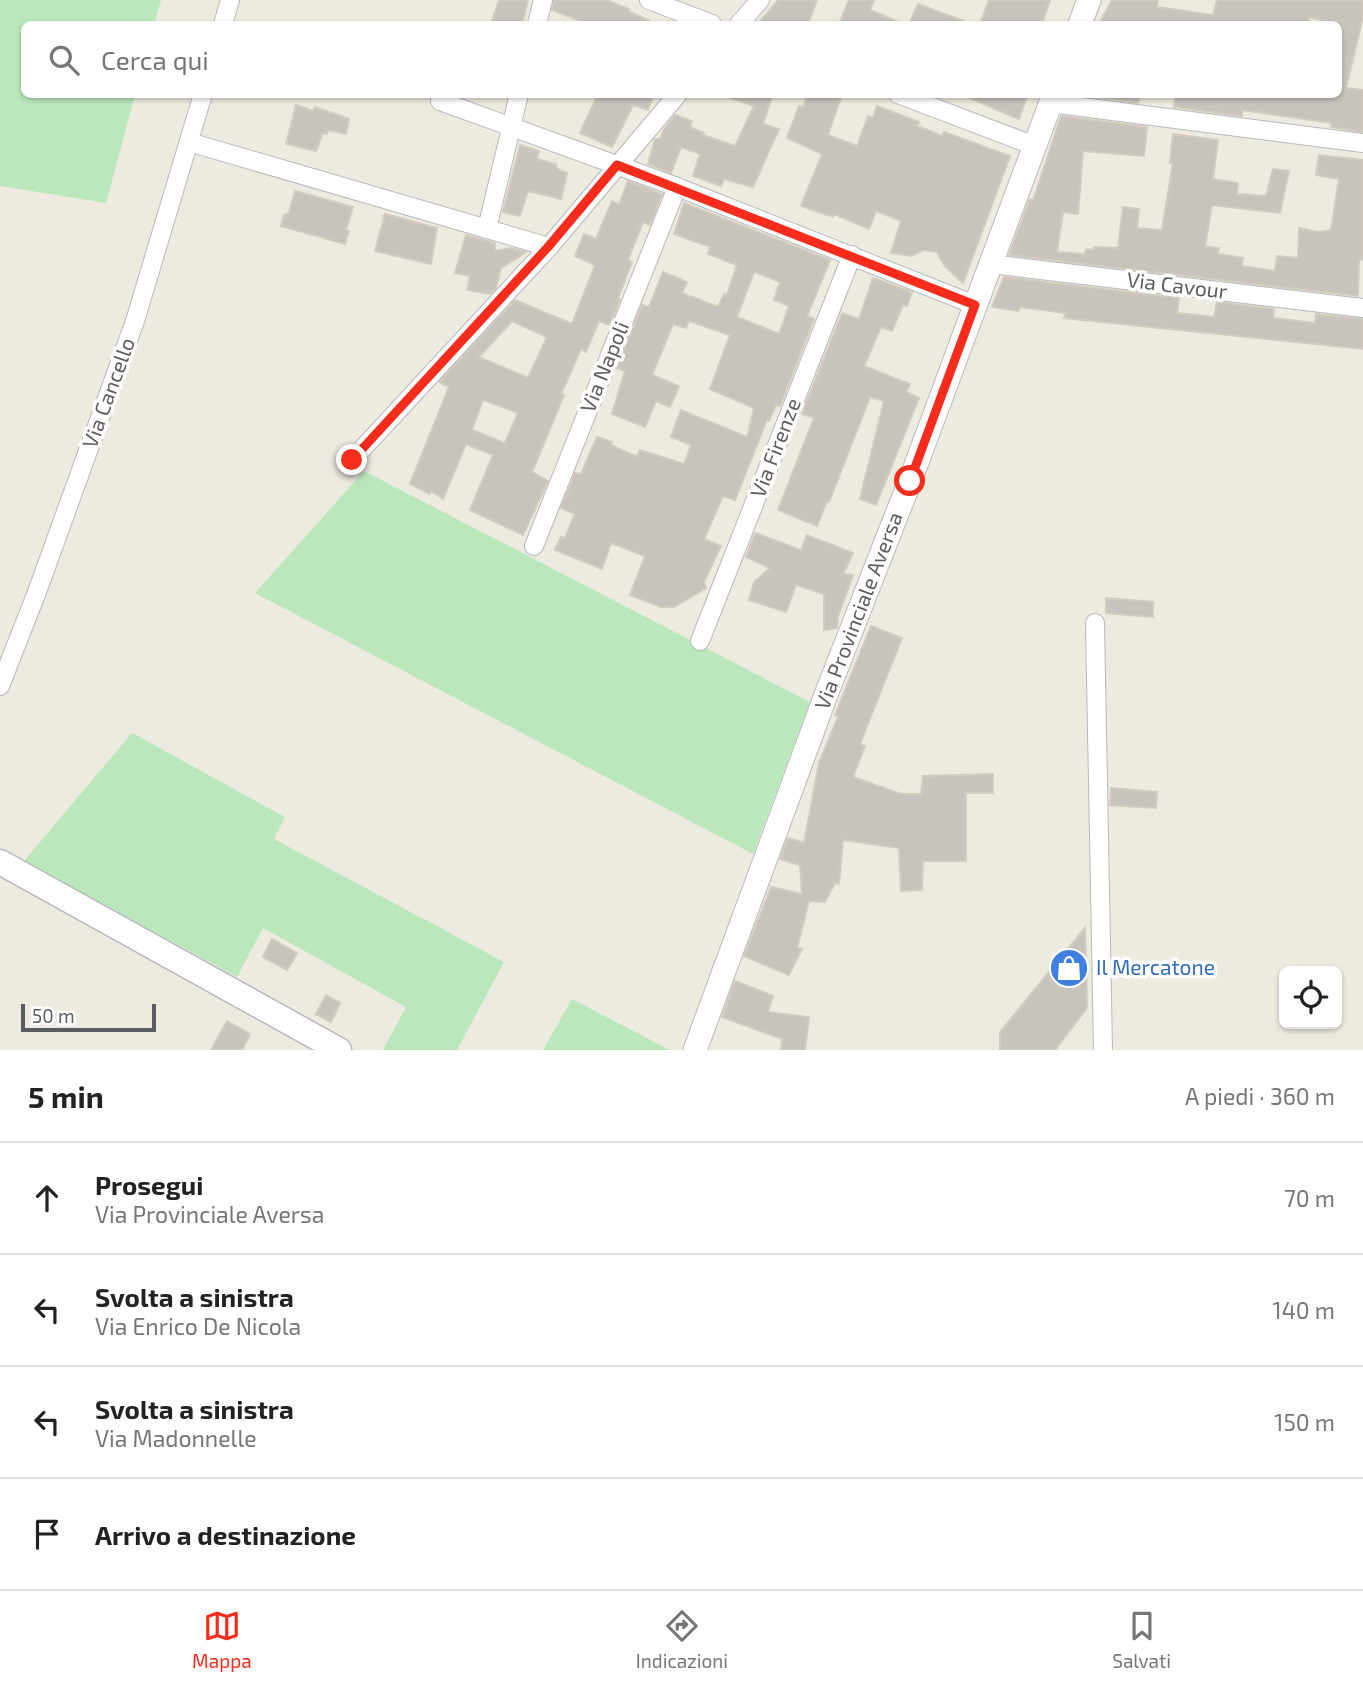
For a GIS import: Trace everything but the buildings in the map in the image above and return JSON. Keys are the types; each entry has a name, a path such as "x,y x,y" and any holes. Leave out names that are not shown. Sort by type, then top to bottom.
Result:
{"main road":[{"path":"3,868 339,1050"}],"street":[{"path":"224,21 230,0"},
{"path":"538,21 544,0"},
{"path":"649,0 704,21"},
{"path":"742,21 760,0"},
{"path":"1081,21 1089,0"},
{"name":"Via Cancello","path":"0,686 135,321 202,98"},
{"path":"486,229 518,98"},
{"path":"352,460 548,247 675,98"},
{"path":"909,98 1035,146"},
{"path":"1052,99 1363,143"},
{"name":"Via Provinciale Aversa","path":"695,1050 827,692 910,481 1052,99"},
{"path":"440,100 677,187 975,305"},
{"path":"189,142 548,247"},
{"name":"Via Napoli","path":"534,546 677,187"},
{"name":"Via Firenze","path":"700,641 852,255"},
{"name":"Via Cavour","path":"990,264 1363,308"},
{"path":"1095,623 1103,1050"}],"green space":[{"path":"0,0 161,0 155,21 21,21 21,98 134,98 106,203 0,186"},
{"path":"364,471 810,702 753,854 255,593"},
{"path":"132,733 285,817 274,839 504,962 457,1050 383,1050 406,1007 263,928 237,977 24,861"},
{"path":"572,999 670,1050 543,1050"}],"place":[{"name":"Il Mercatone","path":"1069,968"}],"route":[{"path":"352,460 548,247 617,165 975,305 910,481"}]}
